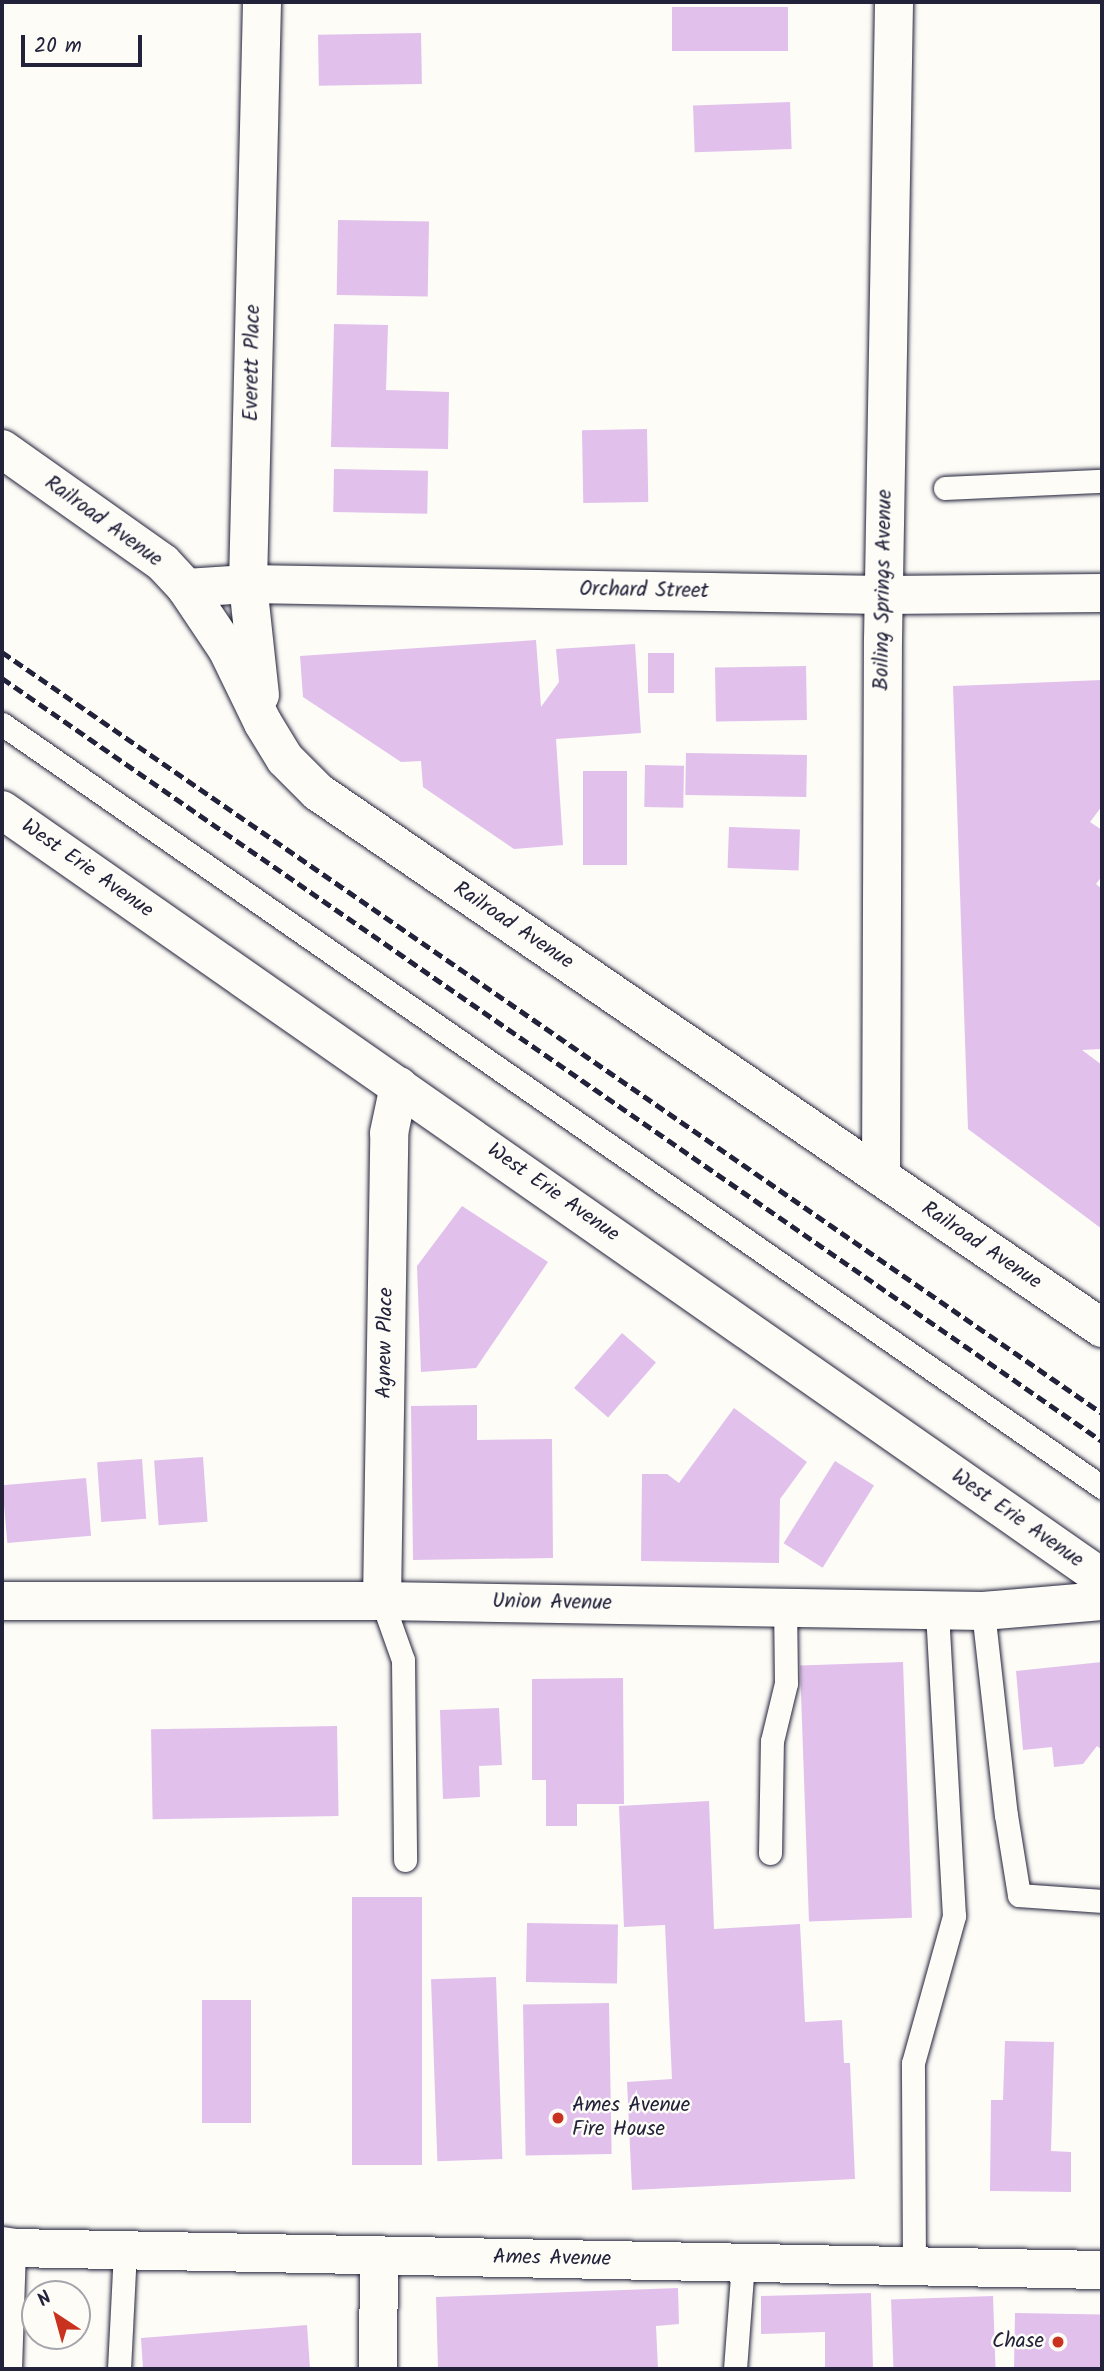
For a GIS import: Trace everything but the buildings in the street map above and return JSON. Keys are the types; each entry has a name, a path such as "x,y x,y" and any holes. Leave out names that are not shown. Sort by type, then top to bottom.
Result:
{"street":[{"name":"Everett Place","path":"262,2 247,584 263,723"},
{"name":"Boiling Springs Avenue","path":"881,1177 884,595 894,2"},
{"name":"Railroad Avenue","path":"2,449 163,563 186,588 227,649 263,723 285,759 317,792 1102,1328"},
{"name":"Orchard Street","path":"186,588 247,584 884,595 1102,593"},
{"name":"West Erie Avenue","path":"2,810 1102,1578"},
{"name":"Agnew Place","path":"382,1601 389,1133 400,1086"},
{"name":"Union Avenue","path":"2,1601 382,1601 983,1611 1102,1601"},
{"name":"Ames Avenue","path":"8,2247 1102,2270"},
{"path":"378,2369 379,2256"}],"lane":[{"path":"945,488 1102,481"},
{"path":"2,724 1102,1487"},
{"path":"382,1601 403,1660 405,1860"},
{"path":"770,1853 772,1741 786,1683 785,1606"},
{"path":"914,2266 914,2063 954,1916 937,1609"},
{"path":"983,1611 1006,1815 1019,1895 1102,1900"},
{"path":"8,2247 10,2369"},
{"path":"119,2369 125,2250"},
{"path":"736,2369 743,2263"}],"railway":[{"path":"2,652 1102,1413"},
{"path":"2,678 1102,1441"}],"place":[{"name":"Ames Avenue Fire House","path":"558,2118"},
{"name":"Chase","path":"1058,2342"}]}
